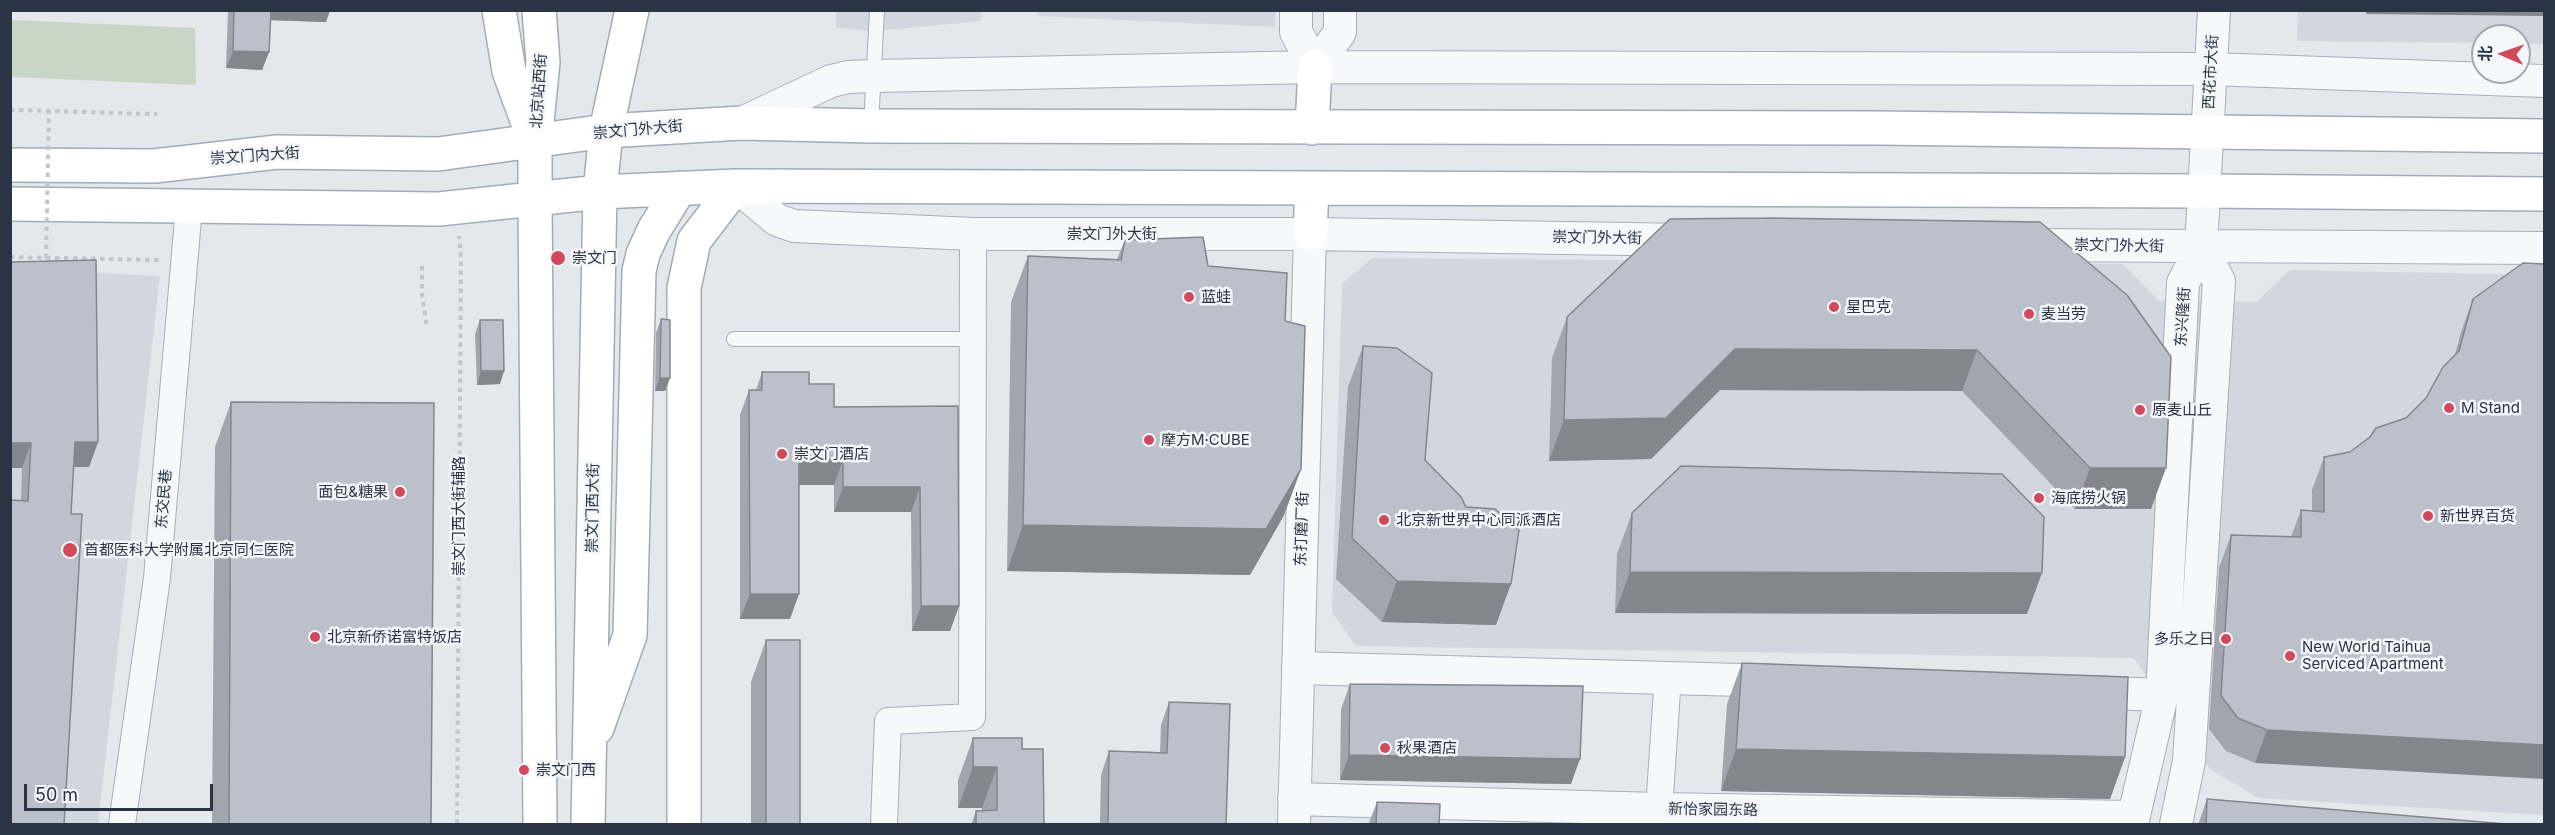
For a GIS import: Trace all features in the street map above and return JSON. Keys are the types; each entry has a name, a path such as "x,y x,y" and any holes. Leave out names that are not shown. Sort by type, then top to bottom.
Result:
{"main road":[{"name":"北京站西街","path":"499,10 509,71 535,142"},
{"name":"北京站西街","path":"535,142 543,62 539,10"},
{"name":"崇文门西大街","path":"588,825 600,192 606,131 632,10"},
{"path":"1312,128 1316,67"},
{"name":"崇文门外大街","path":"535,142 606,131 742,123 871,126 1312,128 1877,128 2544,136"},
{"name":"崇文门内大街","path":"10,165 154,166 277,152 438,154 535,142"},
{"path":"535,142 540,825"},
{"path":"10,204 455,208 600,192 736,186 2544,194"},
{"path":"684,825 684,288 694,241 736,186"},
{"path":"588,754 630,635 639,271 643,254 654,230 680,188"},
{"path":"1310,234 1312,188"}],"street":[{"path":"1296,10 1296,32 1316,67 1340,32 1340,10"},
{"name":"西花市大街","path":"2201,248 2214,10"},
{"name":"崇文门外大街","path":"742,123 831,81 848,77 873,76 1316,67 2211,69 2544,81"},
{"name":"崇文门外大街","path":"736,186 777,220 794,226 973,234 1310,234 1726,240"},
{"name":"东交民巷","path":"122,825 157,578 189,207"},
{"path":"884,825 888,721 972,717 973,234"},
{"name":"东打磨厂街","path":"1294,812 1310,234"},
{"name":"崇文门外大街","path":"2000,244 2201,248 2544,248"},
{"path":"2186,812 2219,281 2201,248"},
{"name":"东兴隆街","path":"2132,821 2140,796 2162,695 2183,283 2201,248"},
{"path":"1298,668 1668,676 1810,682"},
{"path":"1658,817 1668,676"},
{"path":"2056,691 2162,695"},
{"name":"新怡家园东路","path":"1294,812 2132,821"}],"lane":[{"path":"871,126 877,10"},
{"path":"734,339 973,339"}],"path":[{"path":"10,110 157,114"},
{"path":"46,258 49,111"},
{"name":"崇文门西大街辅路","path":"455,208 461,258 457,825"},
{"path":"10,257 106,259"},
{"path":"422,266 422,294 427,328"}],"shaded area":[{"path":"1038,10 1276,11 1275,27 1038,16"},
{"path":"836,11 982,11 981,21 876,31 836,28"},
{"path":"2298,11 2544,11 2544,44 2531,44 2531,24 2471,24 2471,43 2297,41"},
{"name":"新世界百货","path":"1372,258 2123,264 2159,301 2256,302 2290,270 2544,275 2544,815 2258,798 2210,769 2134,658 1356,646 1332,612 1342,284"},
{"name":"首都医科大学附属北京同仁医院","path":"10,268 160,276 98,824 11,824"}],"green space":[{"path":"11,20 195,28 196,85 11,77"}],"building":[{"path":"234,10 271,10 269,52 233,51"},
{"path":"1670,219 2040,222 2127,295 2171,357 2166,468 2090,468 1977,350 1735,349 1666,418 1564,420 1567,317"},
{"name":"摩方M·CUBE","path":"1203,237 1208,266 1287,273 1285,321 1305,326 1301,469 1266,529 1023,525 1028,256 1121,260 1125,240"},
{"path":"96,260 98,442 75,442 71,514 82,514 64,825 10,825 10,500 28,501 31,443 10,443 10,262"},
{"name":"新世界百货","path":"2523,263 2544,264 2544,745 2267,730 2238,718 2221,696 2231,535 2301,537 2301,510 2324,512 2324,457 2350,452 2370,437 2376,428 2406,418 2426,398 2443,367 2459,351 2473,299"},
{"path":"661,319 670,320 670,378 660,378"},
{"path":"480,320 503,320 504,371 481,371"},
{"path":"1363,346 1397,348 1432,373 1425,460 1461,497 1466,507 1495,509 1519,530 1511,584 1397,581 1352,538"},
{"path":"762,372 809,372 809,384 834,384 834,407 958,406 959,606 921,606 920,487 843,487 843,460 799,460 799,594 750,594 749,390 762,390"},
{"name":"北京新侨诺富特饭店","path":"231,402 434,403 431,825 229,825"},
{"path":"1681,466 2002,474 2044,517 2042,573 1630,572 1632,513"},
{"path":"766,640 800,640 800,825 766,825"},
{"path":"1742,663 2128,677 2125,757 1736,749"},
{"path":"1350,684 1583,686 1580,759 1349,755"},
{"path":"1169,702 1230,704 1226,825 1108,825 1109,751 1167,753"},
{"path":"973,738 1022,738 1022,749 1043,749 1044,825 976,825 976,811 997,810 997,767 973,767"},
{"path":"2207,799 2518,825 2206,825"},
{"path":"1377,802 1440,804 1439,825 1376,825"}],"place":[{"name":"崇文门","path":"558,258"},
{"name":"蓝蛙","path":"1189,297"},
{"name":"星巴克","path":"1834,307"},
{"name":"麦当劳","path":"2029,314"},
{"name":"M Stand","path":"2449,408"},
{"name":"原麦山丘","path":"2140,410"},
{"name":"摩方M·CUBE","path":"1149,440"},
{"name":"崇文门酒店","path":"782,454"},
{"name":"面包&糖果","path":"400,492"},
{"name":"海底捞火锅","path":"2039,498"},
{"name":"新世界百货","path":"2428,516"},
{"name":"北京新世界中心同派酒店","path":"1384,520"},
{"name":"首都医科大学附属北京同仁医院","path":"70,550"},
{"name":"北京新侨诺富特饭店","path":"315,637"},
{"name":"多乐之日","path":"2226,639"},
{"name":"New World Taihua Serviced Apartment","path":"2290,656"},
{"name":"秋果酒店","path":"1385,748"},
{"name":"崇文门西","path":"524,770"}]}
